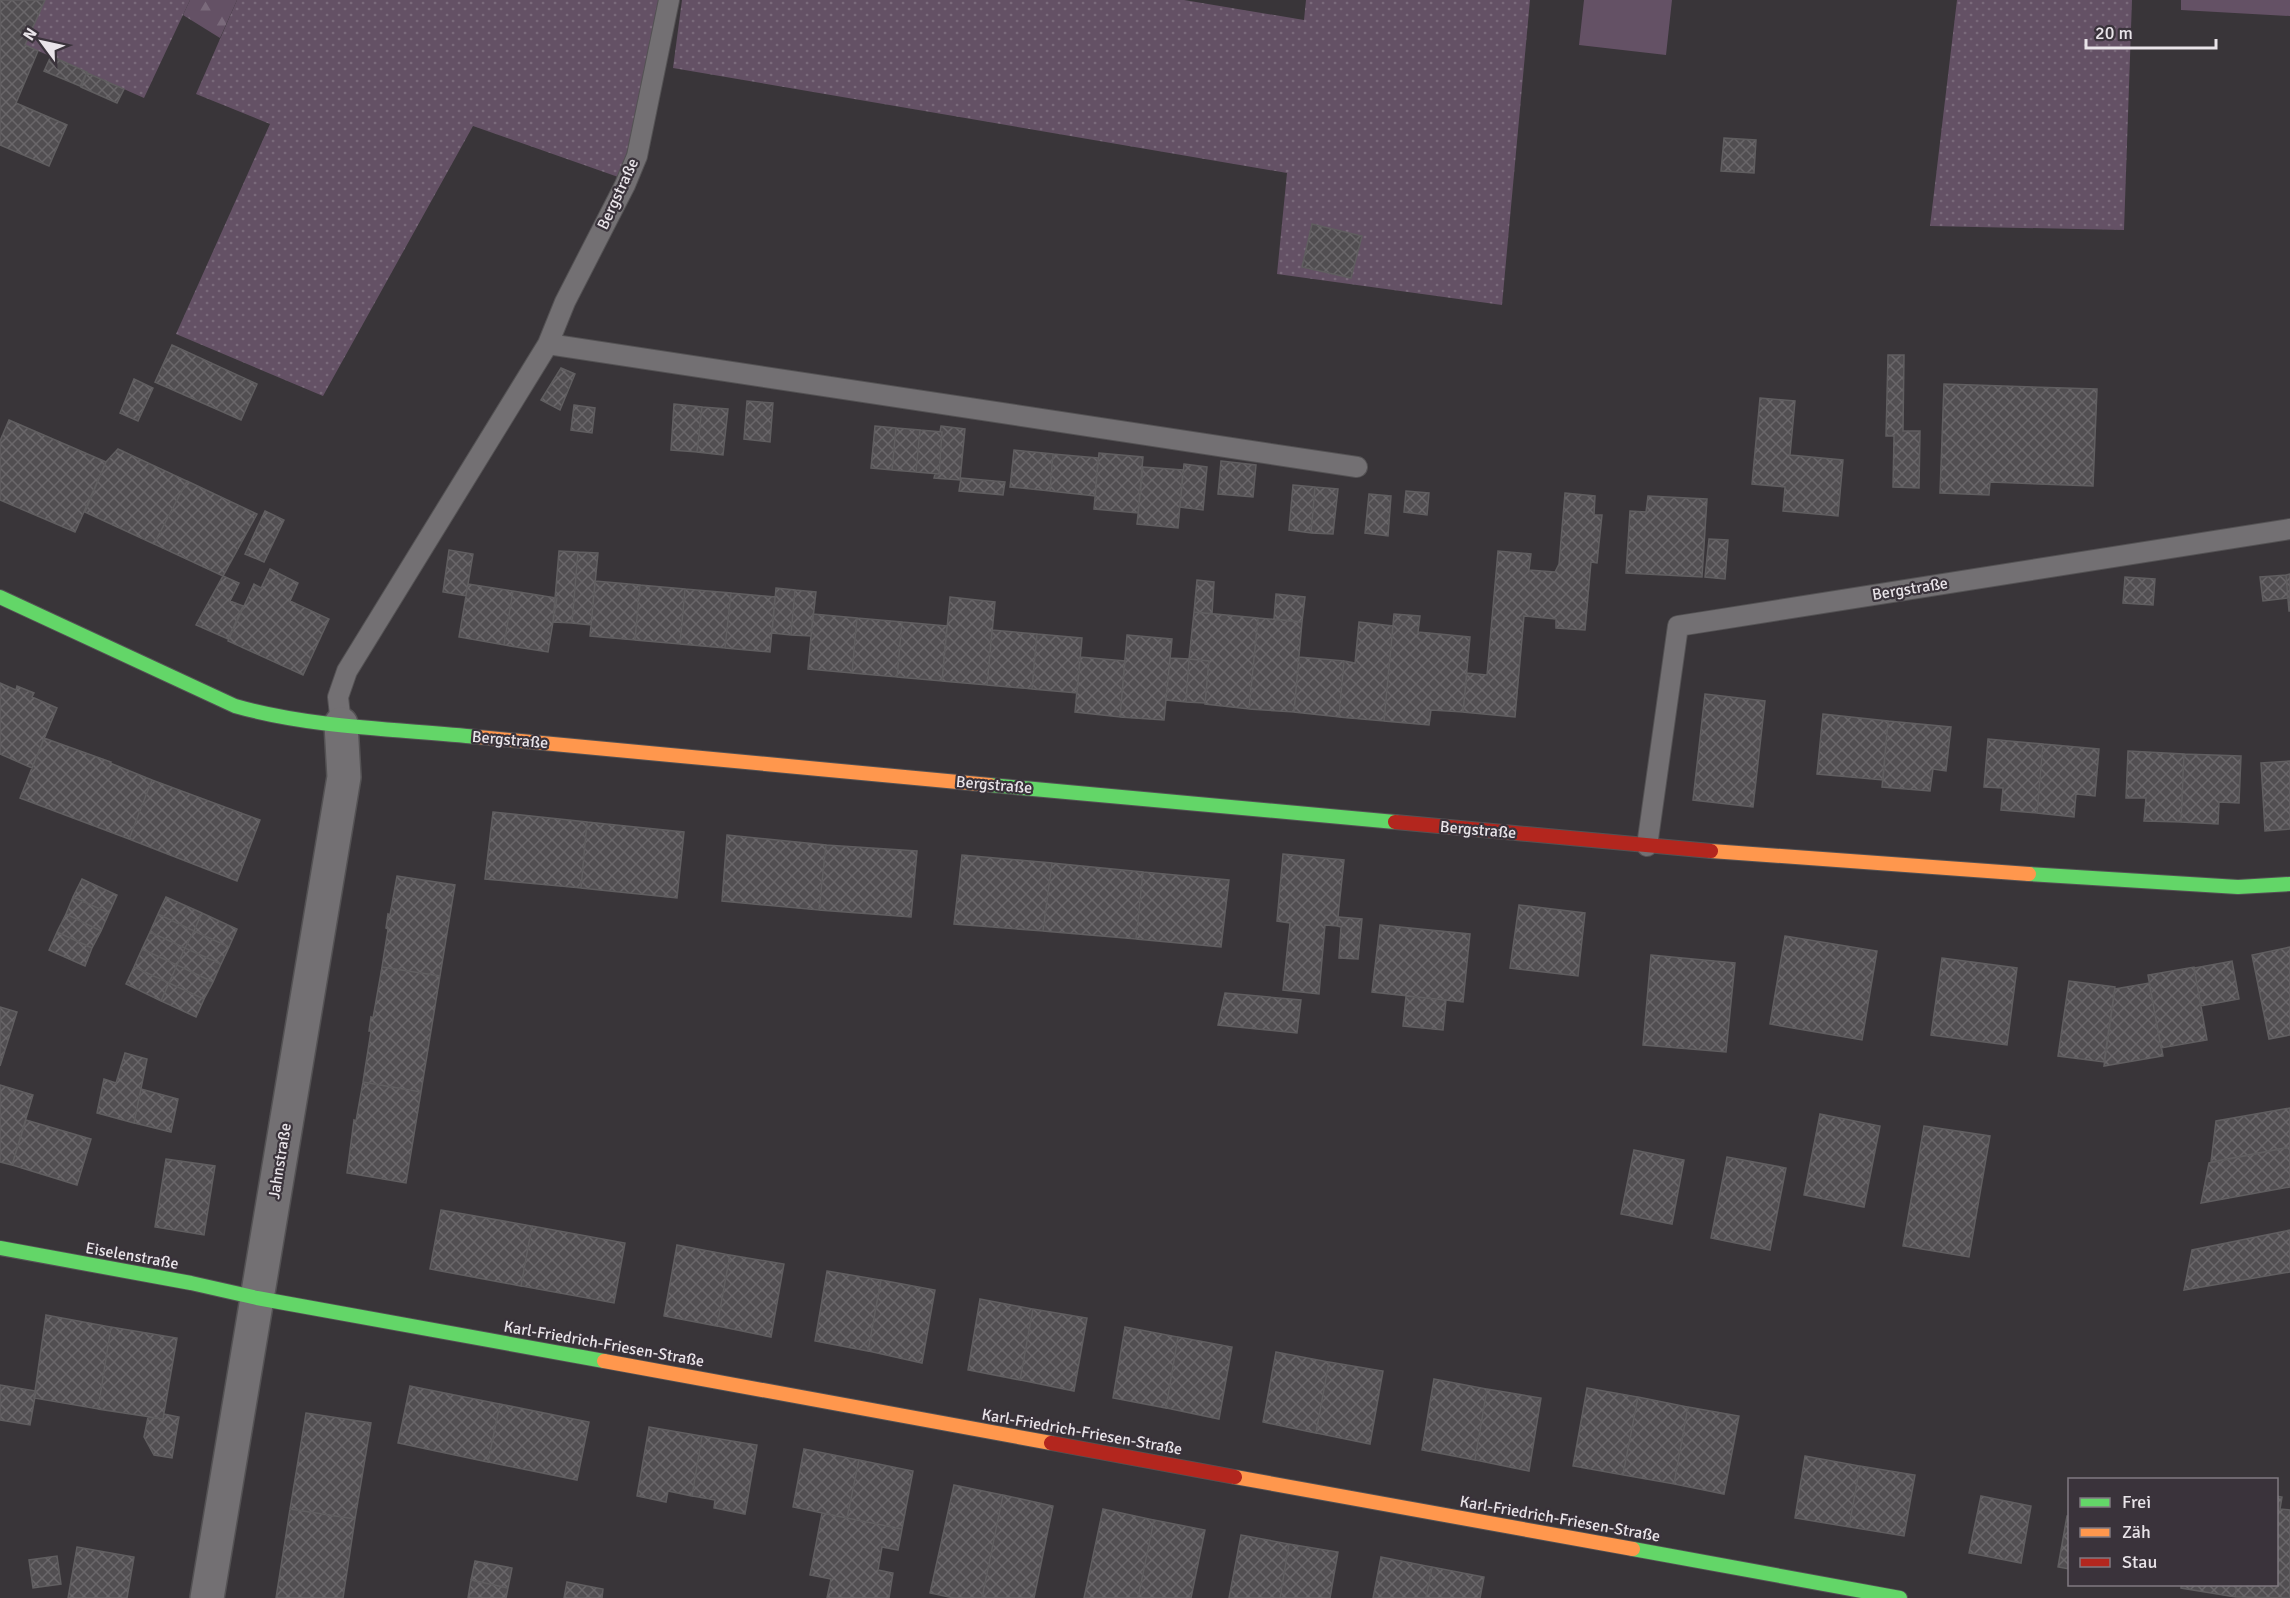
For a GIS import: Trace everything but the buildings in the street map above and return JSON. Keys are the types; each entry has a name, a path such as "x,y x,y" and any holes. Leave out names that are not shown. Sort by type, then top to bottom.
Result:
{"street":[{"name":"Bergstraße","path":"0,597 235,706 263,714 341,724 1647,846 2093,879 2238,887 2290,884"},
{"name":"Jahnstraße","path":"207,1598 344,777 341,724"},
{"name":"Eiselenstraße","path":"0,1248 191,1283 257,1298"},
{"name":"Karl-Friedrich-Friesen-Straße","path":"257,1298 1900,1598"}],"lane":[{"name":"Bergstraße","path":"341,724 338,697 347,671 548,344 565,302 625,185 637,156 669,0"},
{"path":"548,344 1357,467"},
{"name":"Bergstraße","path":"1647,846 1678,626 2290,529"}],"green space":[{"path":"45,0 190,0 144,98 25,45"},
{"path":"190,0 237,0 220,38 183,15"},
{"path":"237,0 659,0 634,136 621,178 473,126 323,396 176,334 270,124 196,94"},
{"path":"682,0 1184,0 1304,20 1306,0 1530,0 1502,305 1277,274 1287,173 673,68"},
{"path":"1584,0 1672,0 1666,55 1579,45"},
{"path":"1957,0 2132,0 2124,230 1930,226"},
{"path":"2181,0 2290,0 2290,16 2181,10"}],"traffic: fast":[{"path":"0,597 235,706 294,719 356,727 478,737"},
{"path":"990,785 1395,822"},
{"path":"2029,874 2238,887 2290,884"},
{"path":"0,1248 191,1283 257,1298 604,1361"},
{"path":"1633,1549 1900,1598"}],"traffic: slow":[{"path":"478,737 990,785"},
{"path":"1711,851 2029,874"},
{"path":"604,1361 1051,1443"},
{"path":"1235,1477 1633,1549"}],"traffic: jam":[{"path":"1395,822 1711,851"},
{"path":"1051,1443 1235,1477"}]}
